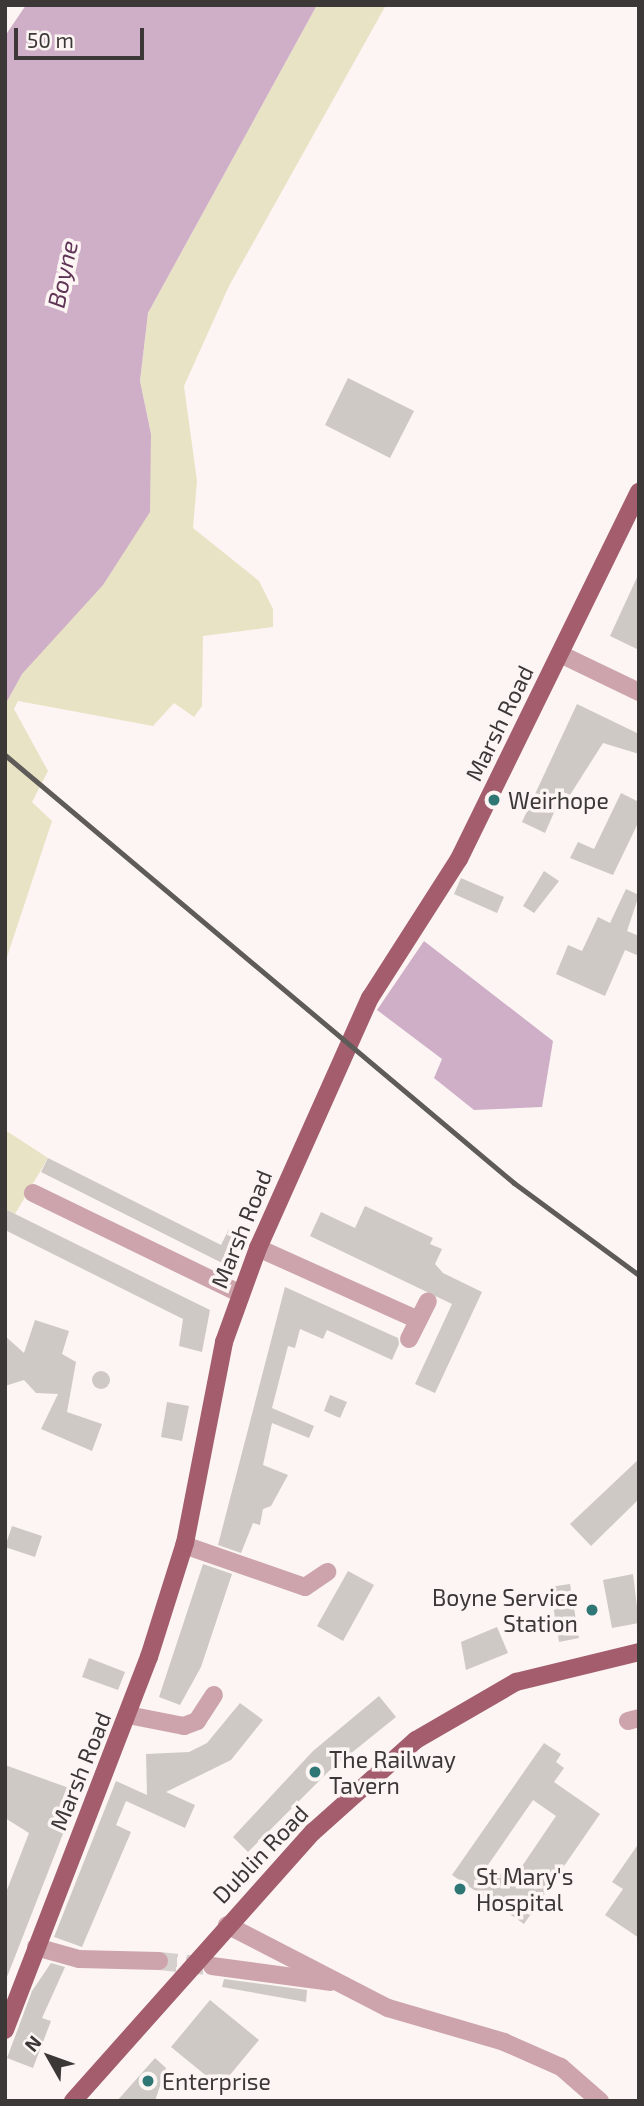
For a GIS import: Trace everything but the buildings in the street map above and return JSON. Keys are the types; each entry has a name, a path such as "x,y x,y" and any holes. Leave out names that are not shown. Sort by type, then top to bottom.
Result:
{"main road":[{"name":"Marsh Road","path":"5,2030 128,1715 184,1545 224,1342 258,1248 370,998 459,859 639,492"},
{"name":"Dublin Road","path":"73,2101 227,1925 313,1832 415,1740 516,1682 639,1652"}],"street":[{"path":"560,654 639,692"},
{"path":"33,1193 240,1294"},
{"path":"258,1248 418,1320"},
{"path":"409,1339 428,1301"},
{"path":"184,1545 305,1587 327,1572"},
{"path":"128,1715 184,1726 197,1721 214,1695"},
{"path":"227,1925 400,2012 513,2046 561,2067 600,2101"},
{"path":"36,1947 79,1959 159,1961"},
{"path":"212,1966 342,1983"}],"shaded area":[{"path":"317,5 386,5 229,286 184,386 197,481 193,528 259,581 273,609 273,627 203,636 202,706 194,717 174,703 153,726 18,701 14,709 48,771 32,802 52,821 5,963 5,705 151,434 140,381 148,313"},
{"path":"5,1130 48,1158 15,1214 5,1209"}],"water":[{"name":"Boyne","path":"26,5 317,5 148,313 140,381 151,434 150,512 103,585 22,674 5,705 5,36"},
{"path":"424,941 553,1041 542,1107 474,1110 434,1078 442,1059 377,1010"}],"tunnel":[{"path":"159,1961 208,1966"}],"railway":[{"path":"5,755 514,1183 639,1275"}],"place":[{"name":"Weirhope","path":"494,800"},
{"name":"Boyne Service Station","path":"592,1610"},
{"name":"The Railway Tavern","path":"315,1772"},
{"name":"St Mary's Hospital","path":"460,1889"},
{"name":"Enterprise","path":"148,2081"}]}
